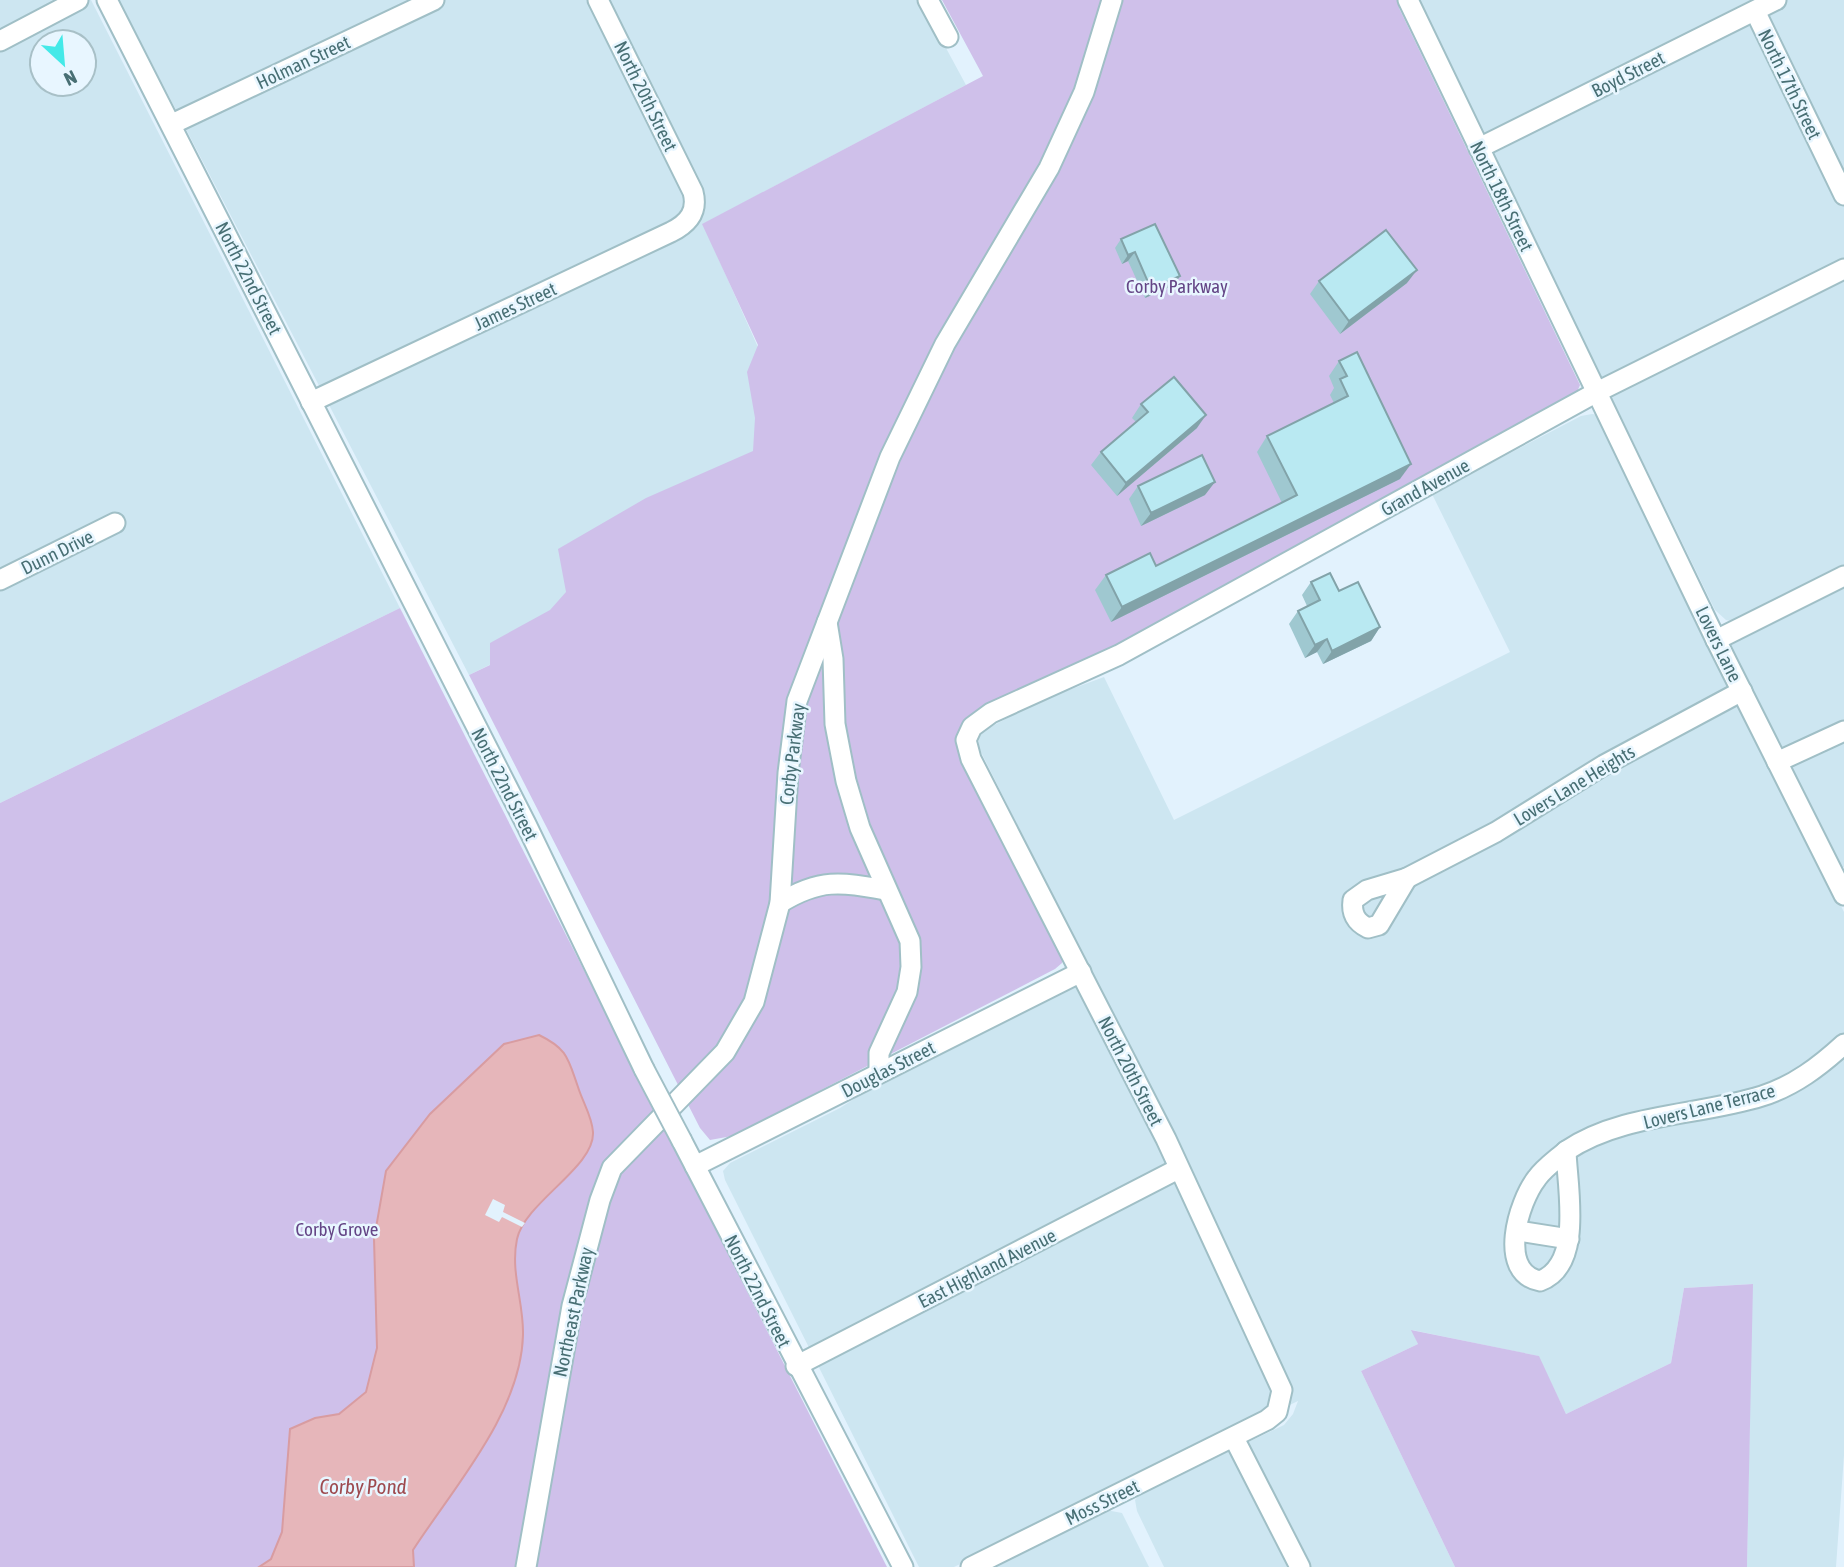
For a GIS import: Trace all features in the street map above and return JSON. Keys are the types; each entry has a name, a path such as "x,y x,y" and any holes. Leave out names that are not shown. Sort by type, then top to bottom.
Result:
{"street":[{"path":"0,41 78,0"},
{"name":"North 22nd Street","path":"107,0 526,824 644,1069 796,1366 903,1567"},
{"name":"Holman Street","path":"172,124 434,0"},
{"name":"North 20th Street","path":"598,0 693,192"},
{"path":"928,0 948,37"},
{"name":"Corby Parkway","path":"688,1090 725,1052 754,1002 780,903 788,773 797,701 890,457 945,344 1049,168 1079,105 1112,0"},
{"name":"North 18th Street","path":"1408,0 1597,392"},
{"name":"Boyd Street","path":"1479,148 1776,0"},
{"name":"North 17th Street","path":"1755,11 1844,195"},
{"name":"James Street","path":"311,402 684,226 695,210 693,192"},
{"name":"Grand Avenue","path":"1007,706 1119,655 1597,392 1844,269"},
{"name":"Lovers Lane","path":"1597,392 1716,640 1842,883"},
{"name":"Dunn Drive","path":"0,580 115,523"},
{"path":"1716,640 1844,576"},
{"path":"827,621 833,659 835,724 846,781 860,828 910,941 911,967 907,992 879,1053 879,1073"},
{"name":"Lovers Lane Heights","path":"1406,878 1496,832 1604,765 1742,691"},
{"name":"North 20th Street","path":"1007,706 972,727 966,740 967,749 1178,1169 1282,1390 1277,1412 1234,1438"},
{"path":"1777,762 1844,731"},
{"path":"780,903 803,889 824,883 849,883 886,890"},
{"name":"Douglas Street","path":"695,1166 1081,972"},
{"name":"Lovers Lane Terrace","path":"1566,1151 1571,1221 1569,1239 1555,1272 1541,1281 1528,1279 1521,1272 1514,1245 1523,1208 1537,1177 1566,1151 1594,1135 1762,1096 1807,1075 1844,1044"},
{"name":"Northeast Parkway","path":"526,1567 572,1306 600,1200 612,1168 626,1150 688,1090"},
{"name":"East Highland Avenue","path":"796,1366 1178,1169"},
{"path":"1518,1231 1569,1239"},
{"path":"1234,1438 1300,1567"},
{"name":"Moss Street","path":"971,1567 1234,1438"}],"shaded area":[{"path":"0,0 91,0 400,608 0,803"},
{"path":"119,0 920,0 966,85 703,224 802,446 599,611 469,675"},
{"path":"1418,0 1844,0 1844,566 1736,622 1726,620 1715,610"},
{"path":"1599,415 1713,650 1844,586 1844,867 1826,876 1844,912 1844,1455 1836,1567 1747,1567 1752,1284 1684,1288 1671,1363 1566,1414 1538,1356 1412,1330 1418,1344 1361,1371 1455,1567 1164,1567 1137,1511 1135,1500 1141,1493 1284,1425 1293,1414 1298,1401 954,1567 919,1567 725,1180 723,1171 730,1163 840,1108 871,1088 1093,977 979,748 978,738 981,732 1042,700 1104,677 1174,820 1510,652 1432,494 1581,416"},
{"path":"1106,1510 1122,1513 1149,1567 993,1567"}],"green space":[{"name":"Corby Parkway","path":"942,0 1413,0 1399,8 1580,385 1577,392 1281,558 1054,675 977,710 959,732 961,761 1062,955 1062,963 732,1136 710,1140 700,1128 469,675 490,665 490,643 550,610 566,592 558,549 646,498 753,451 755,418 747,372 758,345 702,224 983,76"},
{"name":"Corby Grove","path":"400,608 887,1567 0,1567 0,803"},
{"path":"1753,1284 1747,1567 1455,1567 1361,1371 1418,1344 1411,1330 1539,1356 1566,1414 1671,1363 1684,1288"}],"water":[{"name":"Corby Pond","path":"539,1035 556,1045 566,1056 593,1132 591,1145 583,1158 533,1212 517,1239 515,1263 523,1335 511,1393 498,1421 465,1475 413,1550 414,1567 259,1567 271,1559 282,1532 290,1429 315,1418 339,1414 366,1392 377,1348 374,1239 386,1171 430,1114 504,1044"}],"pier":[{"path":"493,1199 505,1205 503,1212 525,1223 522,1227 502,1217 499,1222 485,1215"}],"building":[{"path":"1155,224 1180,276 1151,289 1135,252 1128,255 1121,239"},
{"path":"1386,230 1417,270 1349,321 1319,281"},
{"path":"1357,352 1411,464 1122,607 1106,575 1150,553 1156,566 1297,495 1267,436 1348,396 1340,379 1347,376 1339,361"},
{"path":"1174,377 1206,415 1126,483 1101,452 1148,412 1141,404"},
{"path":"1202,455 1215,482 1151,513 1138,486"},
{"path":"1330,573 1339,591 1358,582 1380,627 1332,651 1327,639 1315,645 1298,611 1320,600 1311,582"}]}
